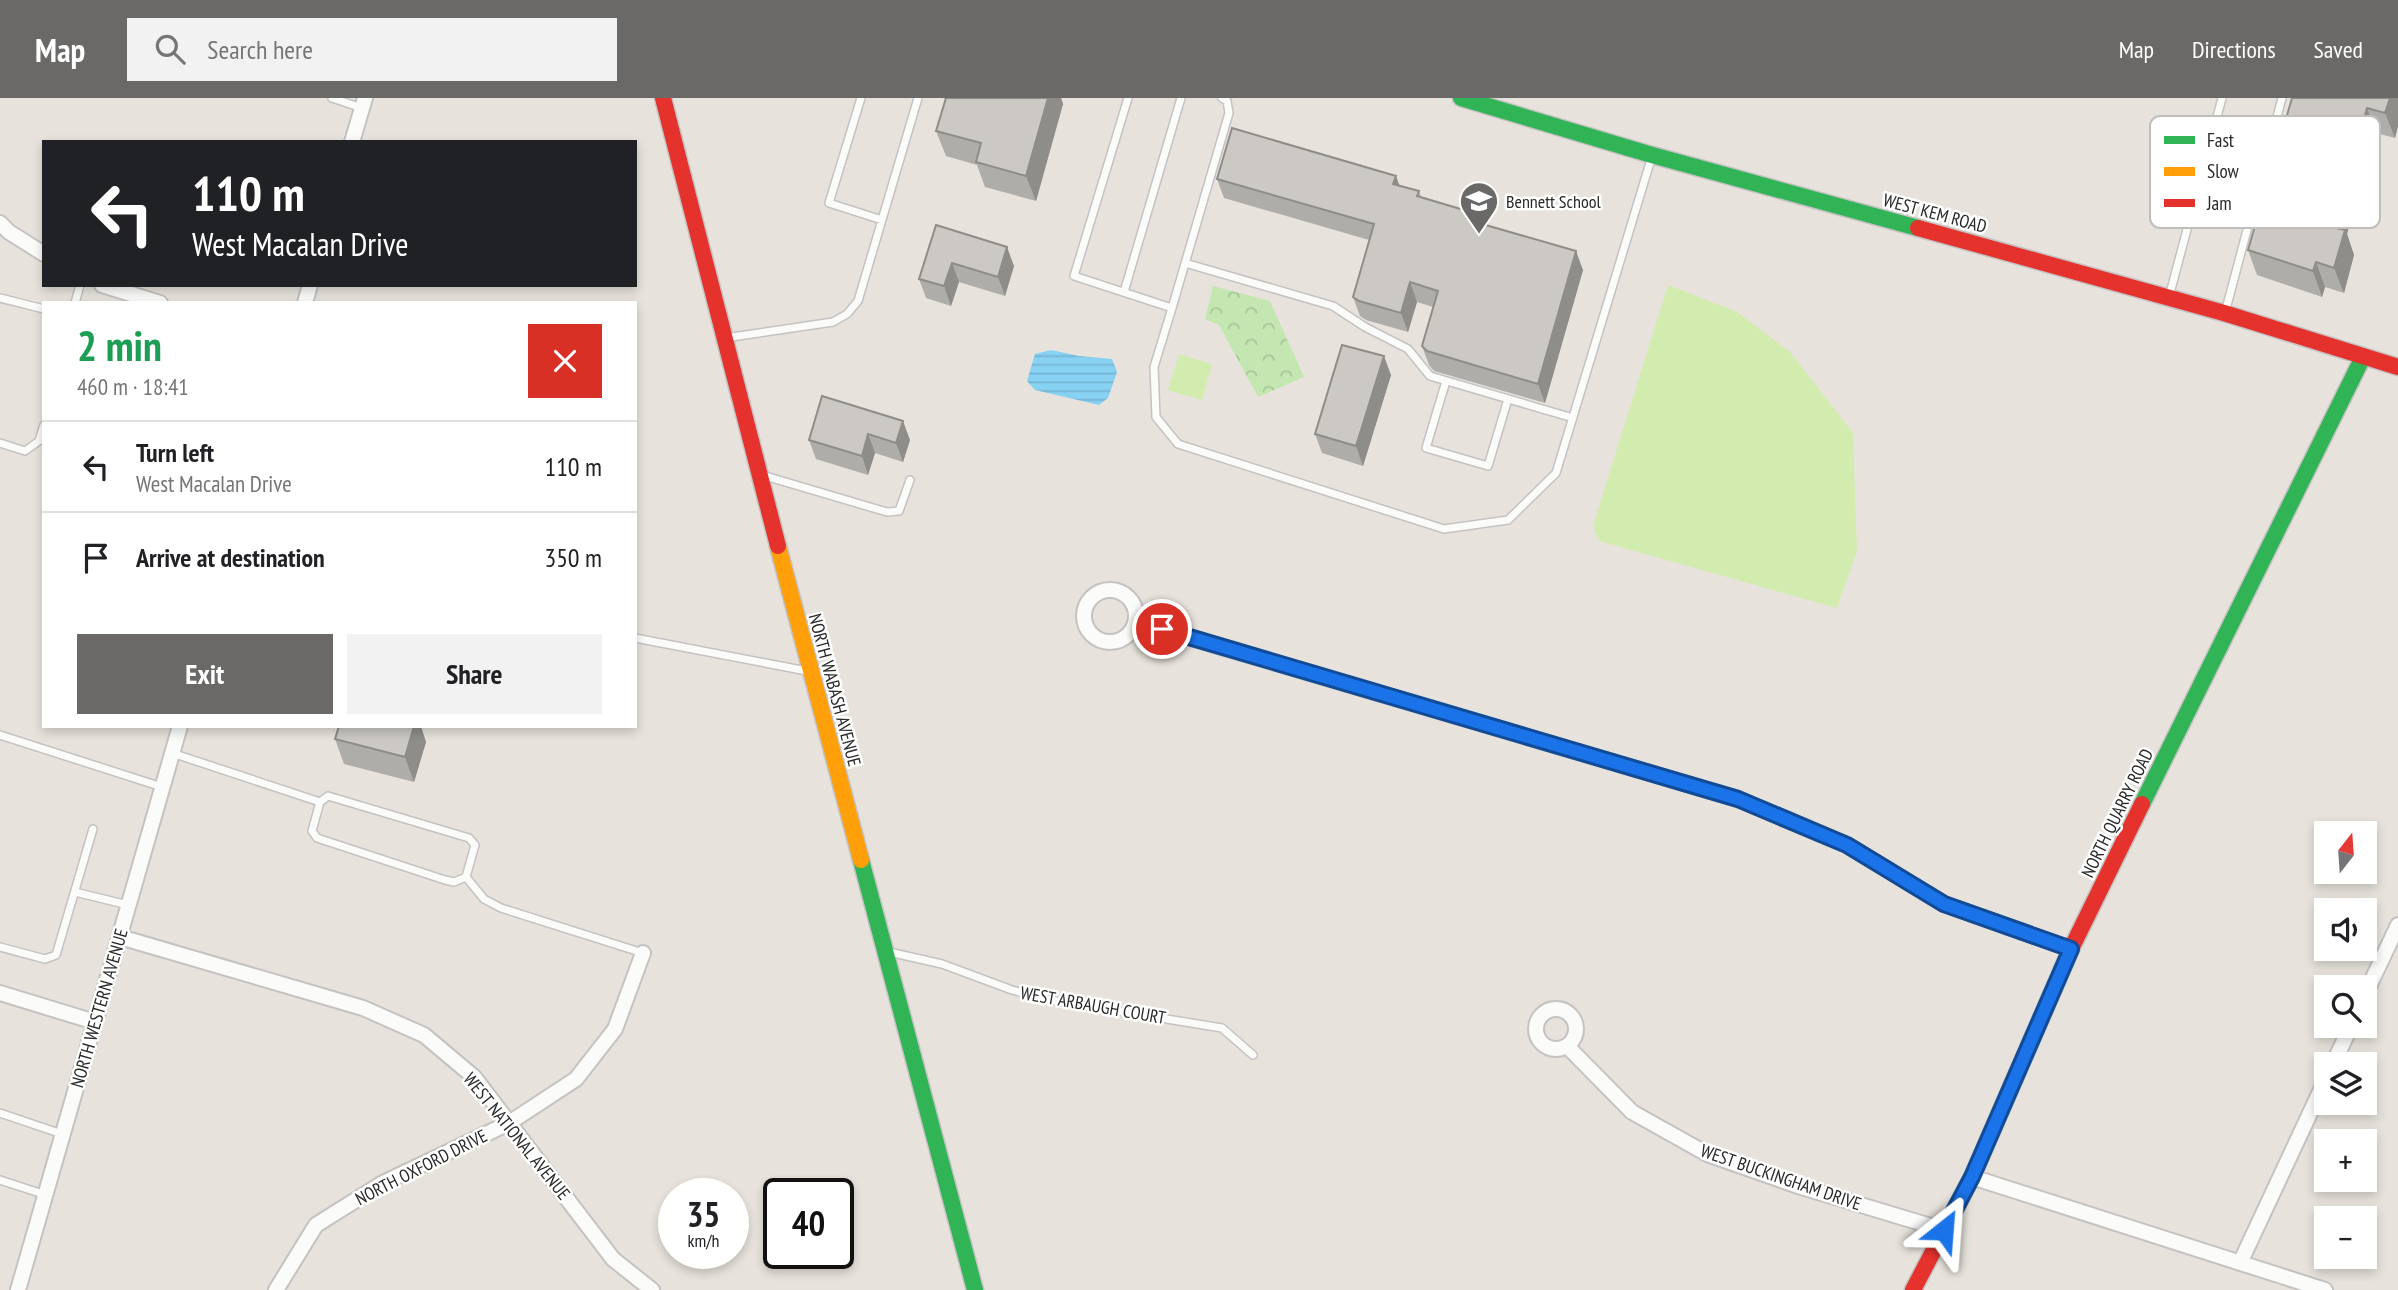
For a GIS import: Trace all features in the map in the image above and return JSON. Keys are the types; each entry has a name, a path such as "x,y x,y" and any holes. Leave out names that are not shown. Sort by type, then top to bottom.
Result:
{"street":[{"name":"NORTH WABASH AVENUE","path":"663,98 758,473 975,1290"},
{"name":"WEST KEM ROAD","path":"1461,98 1652,155 2224,313 2398,367"},
{"path":"353,140 363,103"},
{"path":"0,223 9,232 42,253"},
{"path":"108,287 154,301"},
{"name":"NORTH QUARRY ROAD","path":"1913,1290 1972,1177 2071,949 2363,356"},
{"path":"1136,622 1738,799 1847,845 1944,904 2071,949"},
{"name":"NORTH WESTERN AVENUE","path":"19,1290 179,728"},
{"path":"2374,975 2398,925"},
{"name":"WEST NATIONAL AVENUE","path":"120,937 363,1008 424,1035 474,1077 613,1259 652,1290"},
{"name":"NORTH OXFORD DRIVE","path":"276,1290 316,1225 383,1183 509,1123 576,1079 615,1029 643,953"},
{"path":"0,993 95,1022"},
{"name":"WEST BUCKINGHAM DRIVE","path":"1567,1046 1632,1112 1706,1154 1798,1186 1944,1230"},
{"path":"2240,1263 2314,1105"},
{"path":"1972,1177 2325,1290"}],"lane":[{"path":"332,98 363,103"},
{"path":"861,98 829,203 882,220"},
{"path":"724,339 833,322 847,314 858,302 918,98"},
{"path":"1128,98 1074,276 1172,308"},
{"path":"1124,292 1181,98"},
{"path":"1222,98 1227,101 1228,113 1154,367 1156,417 1178,444 1444,529 1508,520 1556,473 1652,155"},
{"path":"2217,116 2222,98"},
{"path":"2277,116 2282,98"},
{"path":"2169,298 2188,228"},
{"path":"2224,313 2247,228"},
{"path":"1185,263 1333,306 1365,327 1408,349 1430,376 1573,418"},
{"path":"0,298 42,308"},
{"path":"1446,381 1426,448 1488,466 1508,399"},
{"path":"0,443 25,451 39,441 42,431"},
{"path":"758,473 887,512 899,511 910,480"},
{"path":"637,638 811,672"},
{"path":"0,735 162,787"},
{"path":"172,753 320,802"},
{"path":"328,796 469,838 475,845 466,877 454,882 317,838 312,831 320,802 328,796"},
{"path":"0,947 45,959 56,955 93,830"},
{"path":"466,877 484,899 502,908 643,953"},
{"path":"75,892 129,905"},
{"name":"WEST ARBAUGH COURT","path":"885,951 942,964 1044,999 1222,1028 1254,1055"},
{"path":"0,1113 63,1135"},
{"path":"0,1180 46,1195"}],"green space":[{"path":"1668,285 1737,312 1790,352 1853,433 1857,551 1837,608 1599,541 1593,526"},
{"path":"1213,286 1270,301 1304,377 1258,397 1219,325 1205,319"},
{"path":"1179,354 1212,364 1202,400 1168,390"}],"water":[{"path":"1051,350 1112,359 1117,372 1108,398 1099,405 1035,390 1027,381 1035,354"}],"building":[{"path":"946,98 1048,98 1026,176 976,162 981,143 936,131"},
{"path":"2292,98 2390,98 2385,113 2367,108 2365,116 2287,116"},
{"path":"1232,128 1396,176 1393,184 1419,191 1417,196 1484,216 1482,224 1576,251 1538,384 1427,351 1422,346 1438,291 1410,282 1401,313 1353,297 1374,224 1217,179"},
{"path":"936,225 1007,247 998,277 952,263 944,286 919,279"},
{"path":"2254,228 2345,230 2334,268 2316,262 2313,271 2248,250"},
{"path":"1342,345 1384,356 1356,446 1315,434"},
{"path":"822,396 903,421 896,443 868,434 862,456 809,440"},
{"path":"338,728 413,728 405,757 335,739"}],"traffic: fast":[{"path":"1461,98 1652,155 1918,228"},
{"path":"2142,804 2363,357"},
{"path":"861,860 975,1290"}],"traffic: slow":[{"path":"778,546 861,860"}],"traffic: jam":[{"path":"663,98 778,546"},
{"path":"1918,228 2224,313 2398,367"},
{"path":"1913,1290 1972,1177 2071,949 2142,804"}],"place":[{"name":"Bennett School","path":"1479,235"}],"route":[{"path":"1162,629 1738,799 1847,845 1944,904 2071,949 1972,1177 1944,1230"}]}
